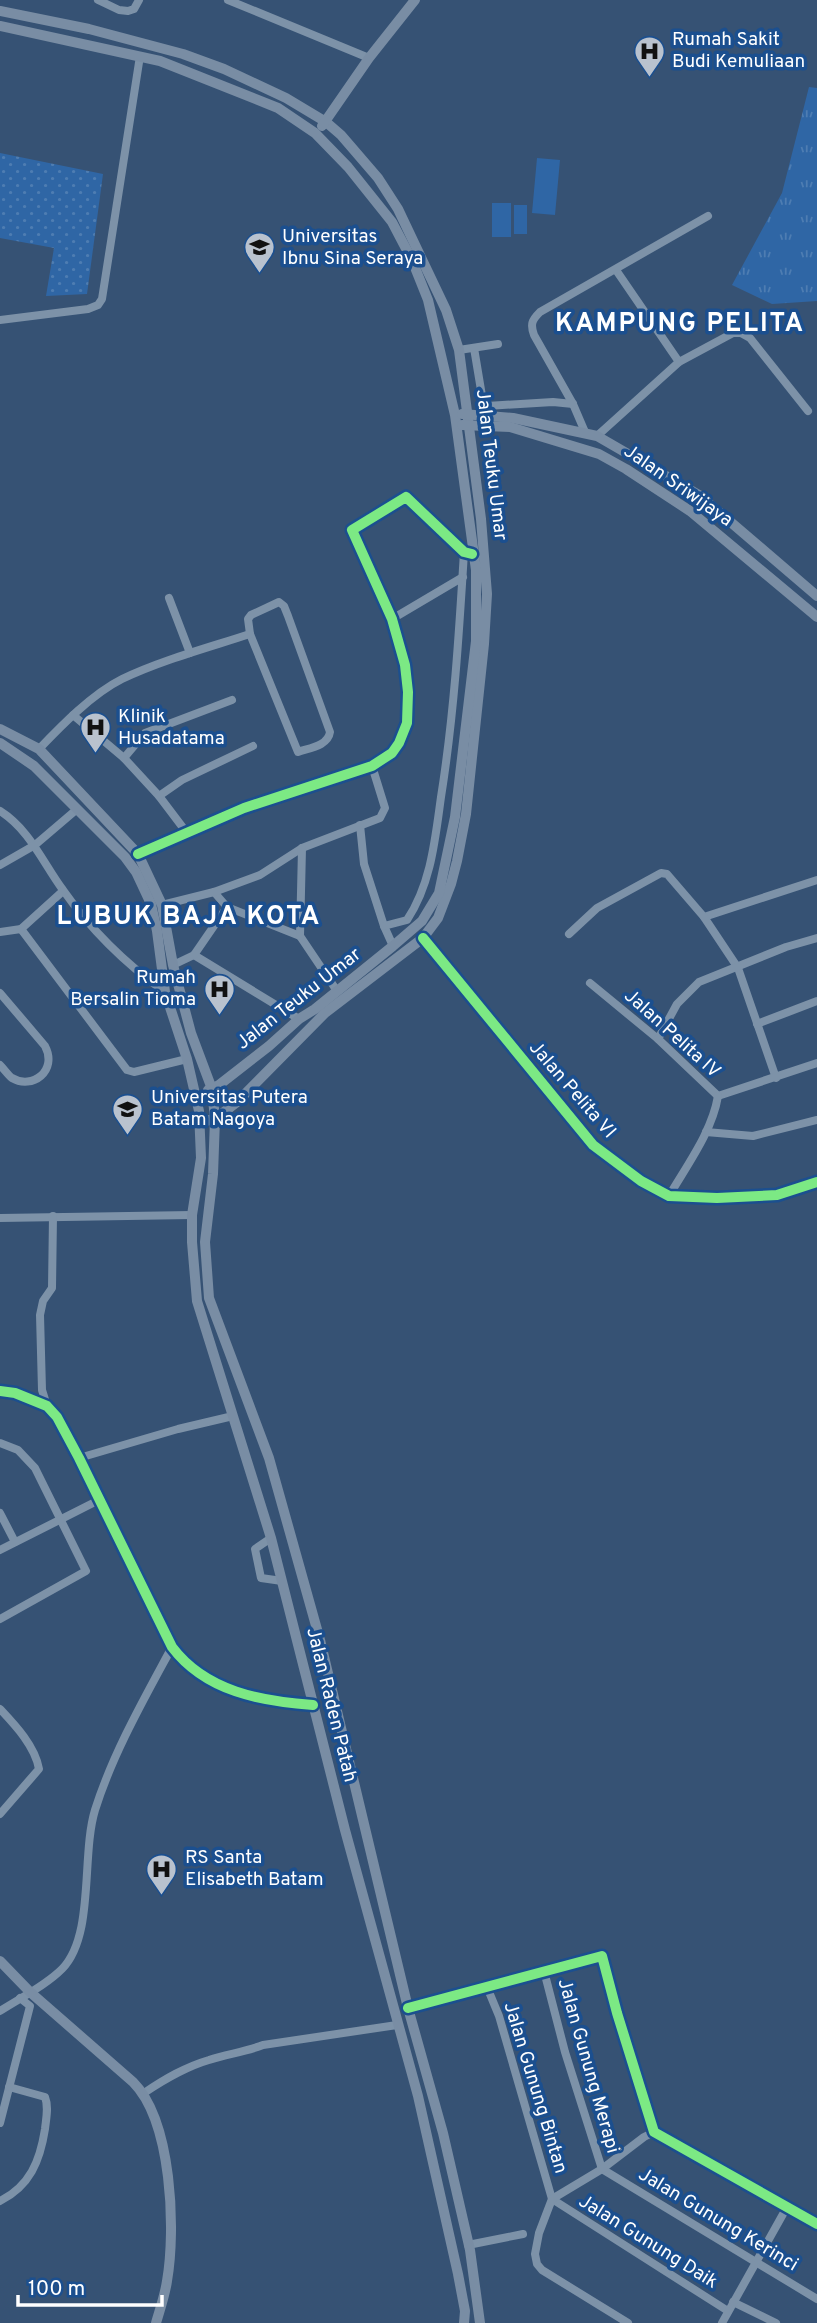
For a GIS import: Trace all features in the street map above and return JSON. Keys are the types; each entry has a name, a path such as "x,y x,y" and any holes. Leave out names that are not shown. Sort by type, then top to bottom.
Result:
{"main road":[{"path":"315,134 369,58 415,0"},
{"name":"Jalan Teuku Umar","path":"0,12 89,29 183,54 286,97 326,122 341,135 378,178 398,209 446,310 458,350 482,531 487,594 466,814 457,861 438,918 424,938 326,1013 237,1102 215,1119 200,1122"},
{"name":"Jalan Teuku Umar","path":"0,26 141,56 278,108 315,134 348,167 392,222 412,260 431,312 455,421 468,553 476,570 476,641 456,817 439,893 422,921 393,946 212,1089 196,1094"},
{"name":"Jalan Sriwijaya","path":"455,421 513,418 591,434 699,495 817,596"},
{"name":"Jalan Sriwijaya","path":"467,419 510,428 599,454 626,469 690,511 817,617"},
{"path":"720,536 731,523"},
{"name":"Jalan Raden Patah","path":"0,729 39,750 138,853 162,905 173,965 191,1033 212,1089 215,1119 213,1174 205,1242 209,1298 269,1458 320,1640 408,2008 433,2093 468,2245 479,2299 480,2323"},
{"name":"Jalan Raden Patah","path":"0,743 34,766 125,857 136,872 151,904 158,931 166,992 187,1059 200,1122 201,1158 192,1215 197,1301 271,1538 397,2025 418,2096 458,2274 465,2311 464,2323"},
{"path":"298,1646 320,1640"},
{"path":"0,1961 25,1996 144,2093 160,2132 166,2162 170,2224 167,2280 156,2323"},
{"path":"418,2096 433,2093"}],"street":[{"path":"98,0 128,11 134,9 139,0"},
{"path":"228,0 243,3 369,58"},
{"path":"0,320 88,309 98,305 102,299 141,56"},
{"path":"708,216 540,312 533,319 531,327 534,335 591,434 679,362 733,333 741,333 750,338 807,411"},
{"path":"616,270 679,362"},
{"path":"458,350 498,344"},
{"path":"474,348 483,402 487,406 553,402 573,404"},
{"path":"138,853 244,808 372,766 392,753 407,723 405,665 392,619 352,530 406,497 468,553 463,577 459,655 450,739 431,857 417,904 407,920 384,926"},
{"path":"392,619 463,577"},
{"path":"169,598 190,653"},
{"path":"279,602 284,606 330,732 324,743 298,752 250,634 248,619 251,615 279,602"},
{"path":"39,750 73,715 120,680 190,653 250,634"},
{"path":"124,758 145,733 232,700"},
{"path":"73,715 124,758 159,796 187,833"},
{"path":"159,796 182,780 253,747"},
{"path":"162,905 214,892 260,875 302,848 380,818 385,808 372,766"},
{"path":"0,866 35,845 76,810"},
{"path":"0,811 35,845 63,891 110,947 136,971 166,992"},
{"path":"360,825 363,864 393,946"},
{"path":"300,936 302,848"},
{"path":"569,934 597,908 661,873 670,876 704,917 738,968 776,1078"},
{"path":"704,917 817,880"},
{"path":"0,932 21,929 63,891"},
{"path":"214,892 227,907 300,936 337,991"},
{"path":"173,965 194,955 227,907"},
{"path":"21,929 127,1070 134,1072 187,1059"},
{"name":"Jalan Pelita VI","path":"424,938 593,1145 640,1181 669,1196 718,1198 777,1195 817,1182"},
{"path":"657,1039 685,993 699,982 786,947 817,938"},
{"path":"194,955 299,1019"},
{"name":"Jalan Pelita IV","path":"590,983 657,1039 718,1096 817,1063"},
{"path":"0,993 50,1054 46,1072 35,1079 13,1079 0,1065"},
{"path":"757,1024 817,1001"},
{"path":"669,1196 706,1132 718,1096"},
{"path":"706,1132 753,1136 817,1120"},
{"path":"0,1218 192,1215"},
{"path":"53,1216 52,1288 43,1301 40,1315 42,1390 47,1406 57,1417 79,1458 173,1647 182,1660 195,1671 222,1686 264,1700 313,1705"},
{"path":"0,1391 15,1393 47,1406"},
{"path":"79,1458 233,1416"},
{"path":"0,1443 18,1450 35,1468 85,1568 84,1573 0,1619"},
{"path":"0,1550 100,1500"},
{"path":"0,1513 15,1542"},
{"path":"271,1538 255,1549 261,1577 265,1581 282,1581"},
{"path":"0,2011 60,1971 71,1957 77,1944 83,1913 89,1843 95,1812 120,1749 173,1647"},
{"path":"0,1709 34,1753 39,1769 0,1814"},
{"path":"408,2008 602,1956 654,2132 817,2224"},
{"name":"Jalan Gunung Merapi","path":"544,1971 565,2052 602,2169"},
{"name":"Jalan Gunung Bintan","path":"487,1987 499,2016 552,2199"},
{"path":"0,2123 30,2006 25,1996"},
{"path":"144,2093 187,2067 262,2045 397,2025"},
{"path":"0,2090 9,2087 46,2097 47,2114 40,2152 31,2175 16,2192 0,2201"},
{"path":"628,2323 542,2270 537,2264 536,2254 539,2233 552,2199 602,2169 654,2132"},
{"name":"Jalan Gunung Kerinci","path":"602,2169 817,2299"},
{"name":"Jalan Gunung Daik","path":"552,2199 728,2311"},
{"path":"722,2323 787,2207"},
{"path":"468,2245 523,2234"},
{"path":"733,2302 776,2323"}],"green space":[{"path":"809,87 817,88 817,301 772,304 732,285 782,193"},
{"path":"0,153 103,174 87,294 46,296 54,248 0,238"},
{"path":"537,158 560,160 555,215 532,213"},
{"path":"492,203 511,203 511,237 492,237"},
{"path":"514,205 527,205 527,234 514,234"}],"cycle path":[{"path":"138,854 244,808 372,766 392,753 399,743 407,723 405,665 392,619 352,530 406,497 464,552 472,554"},
{"path":"423,938 593,1145 641,1181 669,1196 717,1198 777,1195 817,1182"},
{"path":"0,1391 15,1393 47,1406 57,1417 172,1647 186,1662 218,1684 236,1691 274,1701 313,1705"},
{"path":"408,2008 602,1956 654,2132 817,2224"}],"place":[{"name":"Rumah Sakit Budi Kemuliaan","path":"649,78"},
{"name":"Universitas Ibnu Sina Seraya","path":"259,275"},
{"name":"Klinik Husadatama","path":"95,755"},
{"name":"Rumah Bersalin Tioma","path":"219,1016"},
{"name":"Universitas Putera Batam Nagoya","path":"128,1136"},
{"name":"RS Santa Elisabeth Batam","path":"162,1896"}],"district":[{"name":"KAMPUNG PELITA","path":"680,324"},
{"name":"LUBUK BAJA KOTA","path":"189,917"}]}
